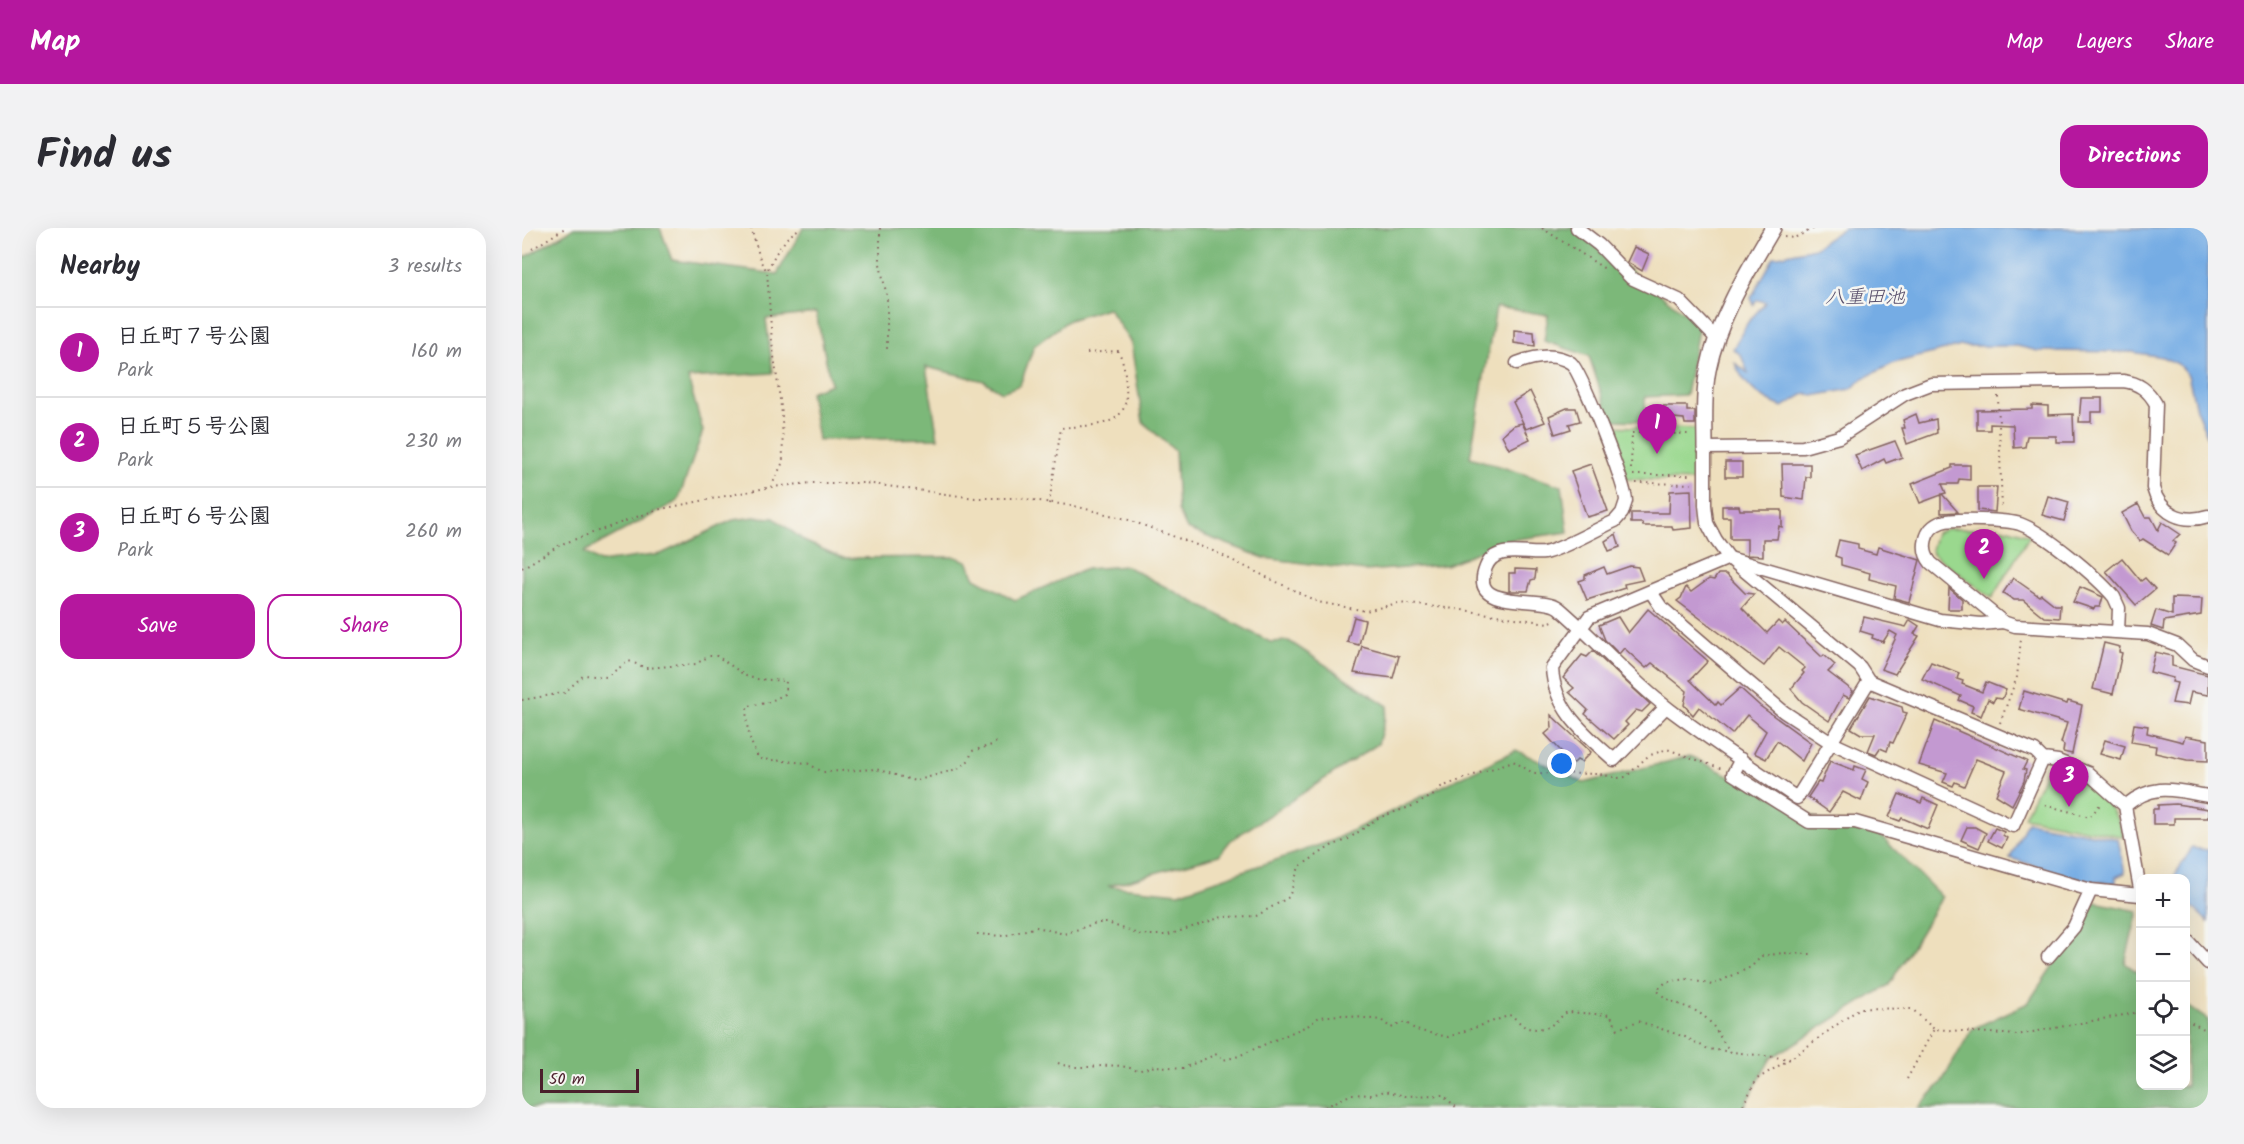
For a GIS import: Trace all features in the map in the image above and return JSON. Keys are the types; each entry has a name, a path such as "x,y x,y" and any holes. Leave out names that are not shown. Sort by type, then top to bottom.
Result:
{"street":[{"path":"1577,228 1599,245 1631,278 1679,300 1717,339"},
{"path":"1771,230 1736,292 1717,339 1706,385 1707,523 1730,558 1860,667 1869,681 2035,751 2043,759 2058,761 2088,773 2125,806 2137,874"},
{"path":"1517,363 1527,359 1548,357 1569,362 1575,367 1626,501 1622,513 1615,521 1545,553 1501,554 1489,561 1485,568 1485,582 1495,597 1502,600 1554,604 1666,706 1797,798 1869,681"},
{"path":"1706,448 1803,447 1839,437 1905,394 1931,384 2123,381 2142,387 2156,404 2153,488 2156,497 2168,512 2178,517 2189,520 2208,516"},
{"path":"2003,622 1931,564 1925,552 1924,543 1934,526 1943,522 2003,521 2035,530 2107,589 2119,608 2118,632"},
{"path":"1666,706 1614,760 1569,718 1553,679 1555,662 1575,641 1580,628 1589,617 1730,558 1941,620 1981,624 2003,622 2022,626 2161,637 2207,664"},
{"path":"1651,592 1661,608 1784,712 1830,742 2013,826 2043,759"},
{"path":"1741,759 1733,774 1809,822 1856,822 2091,890 2136,896"},
{"path":"2125,806 2138,796 2155,789 2208,796"},
{"path":"2048,957 2074,927 2091,890"},
{"path":"2190,943 2208,963"}],"path":[{"path":"532,249 566,228"},
{"path":"752,228 761,262 768,271"},
{"path":"771,487 783,462 782,414 771,332 768,271 776,253 788,237 800,228"},
{"path":"880,228 880,264 886,297 887,351"},
{"path":"1542,228 1609,272"},
{"path":"1771,230 1794,238 1815,228"},
{"path":"1049,504 1061,428 1108,422 1121,415 1128,404 1124,361 1118,351 1085,353"},
{"path":"1997,384 2003,521"},
{"path":"1693,434 1632,433 1631,476 1691,477 1692,472 1705,478"},
{"path":"1621,483 1705,478"},
{"path":"522,568 562,544 656,510 771,487 866,483 975,498 1018,498 1074,507 1126,519 1213,551 1318,602 1366,611 1398,603 1409,604 1548,623 1566,615"},
{"path":"1996,734 2017,677 2022,626"},
{"path":"522,700 564,693 584,675 606,677 629,661 646,668 696,664 709,656 717,656 746,676 786,681 785,694 768,703 748,706 746,711 751,745 759,759 807,763 823,772 876,769 915,781 960,768 969,760 972,751 992,745 999,740"},
{"path":"977,934 1004,936 1037,927 1064,934 1096,923 1108,923 1140,935 1168,935 1222,917 1256,916 1289,897 1299,867 1331,846 1347,840 1390,812 1426,800 1441,787 1513,761 1533,772 1599,774 1618,778 1626,777 1648,756 1667,749 1733,774"},
{"path":"2045,805 2090,818 2110,793"},
{"path":"1731,1052 1706,1018 1695,1010 1665,1000 1657,990 1666,982 1688,979 1712,985 1751,967 1762,956 1783,953 1811,954"},
{"path":"1738,1108 1743,1105 1757,1079 1790,1059 1860,1008 1912,1009 1934,1029 2018,1035 2136,1013"},
{"path":"1058,1063 1068,1067 1126,1065 1137,1071 1155,1066 1183,1068 1217,1054 1223,1059 1236,1057 1309,1025 1319,1017 1340,1015 1381,1020 1391,1028 1404,1022 1416,1030 1448,1037 1511,1015 1526,1028 1550,1027 1568,1012 1577,1011 1584,1015 1610,1015 1618,1029 1638,1021 1685,1037 1708,1049 1790,1059"},
{"path":"2190,1022 2208,1031"},
{"path":"1907,1079 1934,1029"},
{"path":"1325,1107 1352,1094 1372,1095 1385,1091 1405,1096 1443,1095 1457,1108"}],"green space":[{"path":"574,228 660,228 672,260 777,274 803,228 1575,228 1699,324 1686,395 1645,397 1646,421 1610,420 1589,356 1544,341 1548,315 1496,307 1470,457 1562,486 1568,532 1503,541 1446,565 1365,571 1264,558 1187,529 1178,510 1175,451 1143,422 1131,343 1108,308 1069,320 1034,346 1020,385 1002,392 984,381 926,367 938,438 818,440 810,392 831,384 816,313 766,319 773,373 688,378 703,431 678,501 584,552 600,562 661,554 733,520 755,517 774,518 806,542 843,558 956,557 967,561 975,578 1015,600 1086,569 1126,566 1270,642 1289,641 1388,706 1378,744 1231,840 1219,855 1108,886 1179,893 1331,841 1516,750 1584,783 1690,756 1843,832 1874,829 1942,897 1889,985 1771,1058 1743,1108 522,1108 522,259"},
{"path":"1607,426 1697,429 1696,481 1625,479"},
{"path":"1946,529 2009,529 2030,535 1992,598 1933,554 1931,550 1936,533"},
{"path":"2056,769 2089,788 2107,804 2120,824 2124,837 2024,817 2046,771"},
{"path":"2095,902 2136,911 2125,963 2136,971 2136,1090 2190,1090 2190,1008 2208,1020 2208,1108 1918,1108 1941,1083 1972,1029 2028,1003"}],"water":[{"name":"八重田池","path":"1844,228 2208,228 2208,438 2196,409 2188,375 2178,364 2162,357 2132,352 2038,351 2017,346 1961,346 1894,363 1864,378 1851,389 1813,396 1806,393 1783,407 1768,400 1748,385 1735,363 1748,373 1741,355 1733,349 1748,322 1766,302 1757,300 1754,305 1751,298 1774,257 1814,248"},
{"path":"2027,822 2118,839 2125,873 2116,877 2116,883 2084,881 2010,858"},
{"path":"2192,848 2208,850 2208,922 2190,905 2190,874 2176,874"}],"building":[{"path":"1634,247 1649,254 1642,271 1627,262"},
{"path":"1514,330 1534,332 1535,346 1514,343"},
{"path":"1530,391 1545,422 1526,429 1513,402"},
{"path":"2081,398 2102,398 2102,412 2091,412 2091,422 2079,422"},
{"path":"2032,405 2048,406 2048,415 2073,414 2074,442 2056,442 2056,436 2027,436 2025,447 2014,448 2013,425 1990,424 1990,430 1977,430 1977,410 2032,409"},
{"path":"1663,406 1687,406 1687,411 1695,411 1695,424 1685,424 1684,419 1663,417"},
{"path":"1567,408 1576,408 1580,421 1569,424 1571,429 1555,434 1549,416"},
{"path":"1916,414 1919,423 1936,419 1937,433 1907,444 1902,428 1905,428 1903,420"},
{"path":"1522,423 1530,439 1509,449 1502,435 1514,425"},
{"path":"1895,441 1902,457 1886,463 1884,459 1862,471 1855,455"},
{"path":"1725,462 1742,462 1742,477 1725,477"},
{"path":"1591,464 1608,511 1587,517 1571,471"},
{"path":"1782,464 1810,464 1810,477 1806,477 1804,500 1783,497"},
{"path":"1952,465 1970,465 1970,480 1959,479 1958,484 1942,484 1946,493 1942,494 1958,512 1941,513 1941,495 1920,503 1912,484 1952,468"},
{"path":"1978,487 1997,487 1995,512 1978,510"},
{"path":"1691,490 1692,528 1673,530 1672,526 1643,526 1642,523 1631,523 1631,513 1669,513 1670,491"},
{"path":"2048,496 2069,502 2064,521 2042,515"},
{"path":"2138,504 2145,517 2151,517 2158,530 2162,522 2180,534 2173,541 2176,543 2168,555 2143,539 2140,541 2131,531 2122,513"},
{"path":"1722,506 1739,506 1740,510 1782,510 1782,527 1779,526 1777,539 1763,539 1763,556 1747,555 1747,539 1730,539 1730,517 1722,517"},
{"path":"1616,534 1620,547 1609,551 1605,541"},
{"path":"1839,540 1858,544 1858,549 1876,554 1878,547 1920,560 1909,602 1894,598 1896,586 1869,579 1870,573 1841,565 1841,558 1835,556"},
{"path":"2122,558 2141,581 2145,578 2155,589 2136,605 2106,571"},
{"path":"1630,566 1638,567 1643,580 1624,584 1625,588 1587,600 1579,581 1585,579 1585,575 1604,567 1607,574"},
{"path":"1515,569 1536,570 1535,579 1531,580 1528,591 1509,591 1509,573 1515,573"},
{"path":"1718,574 1726,574 1745,593 1754,594 1742,608 1767,633 1778,621 1782,625 1785,622 1822,657 1824,655 1835,665 1828,672 1853,691 1849,698 1843,695 1829,721 1802,702 1791,689 1804,673 1802,671 1805,668 1779,647 1764,666 1677,601 1686,587 1691,592 1709,579 1714,580"},
{"path":"2013,578 2039,596 2041,594 2055,605 2060,605 2059,618 2044,617 2023,600 2014,600 2003,593"},
{"path":"2080,587 2103,597 2100,607 2094,609 2073,602"},
{"path":"1949,588 1962,599 1962,609 1948,609"},
{"path":"2172,598 2202,599 2201,615 2164,621 2163,630 2151,626 2156,610 2172,615"},
{"path":"1648,609 1708,661 1690,680 1716,705 1718,702 1721,705 1740,688 1760,706 1811,743 1802,761 1777,741 1766,759 1754,753 1766,731 1747,715 1732,734 1699,707 1693,715 1684,705 1687,691 1652,663 1646,668 1624,648 1619,654 1605,640 1599,625 1618,617 1628,633"},
{"path":"1354,617 1365,620 1359,645 1347,642"},
{"path":"1864,617 1906,627 1910,620 1919,626 1914,634 1919,636 1895,674 1881,669 1897,635 1890,631 1883,642 1872,638 1873,635 1860,631"},
{"path":"2104,643 2120,647 2119,652 2122,653 2113,694 2093,689"},
{"path":"1362,646 1399,656 1393,678 1354,673"},
{"path":"1593,651 1650,704 1642,712 1636,710 1625,722 1628,725 1614,739 1585,714 1588,710 1569,692 1574,688 1563,678 1582,655 1587,657"},
{"path":"2155,652 2172,656 2172,666 2208,675 2208,695 2191,692 2188,705 2172,703 2177,683 2172,682 2173,678 2150,672"},
{"path":"1931,662 1959,673 1957,679 1963,681 1962,684 1982,692 1986,682 2006,690 2002,699 1995,698 1993,702 1988,699 1981,716 1971,712 1973,706 1959,700 1961,696 1922,679"},
{"path":"2024,691 2067,704 2068,701 2082,705 2072,754 2063,752 2064,745 2061,743 2067,723 2019,709"},
{"path":"1870,696 1902,707 1903,712 1907,713 1887,751 1880,748 1876,754 1868,751 1875,734 1861,734 1851,728"},
{"path":"1551,715 1591,752 1581,762 1577,760 1573,764 1545,734 1552,728"},
{"path":"1935,721 2027,761 2023,769 2026,770 2024,781 2012,805 1996,795 2006,771 1976,759 1964,786 1955,782 1953,786 1943,782 1947,773 1919,765"},
{"path":"2134,724 2148,726 2147,733 2183,742 2185,736 2208,740 2208,761 2187,760 2155,753 2156,746 2131,742"},
{"path":"2105,740 2125,746 2121,760 2100,754"},
{"path":"1830,761 1854,770 1855,766 1866,770 1862,779 1868,782 1861,801 1843,792 1829,812 1808,797 1818,782 1821,783"},
{"path":"1899,794 1921,803 1923,798 1938,805 1928,829 1902,818 1900,821 1889,817"},
{"path":"2176,804 2208,809 2208,818 2174,818 2174,824 2153,824 2153,809 2158,809 2158,805"},
{"path":"1967,827 1975,827 1986,833 1979,848 1961,840"},
{"path":"1995,828 2004,832 2003,835 2007,838 2002,848 1988,841"}],"place":[{"name":"日丘町７号公園","path":"1657,454"},
{"name":"日丘町５号公園","path":"1984,579"},
{"name":"日丘町６号公園","path":"2069,807"}]}
